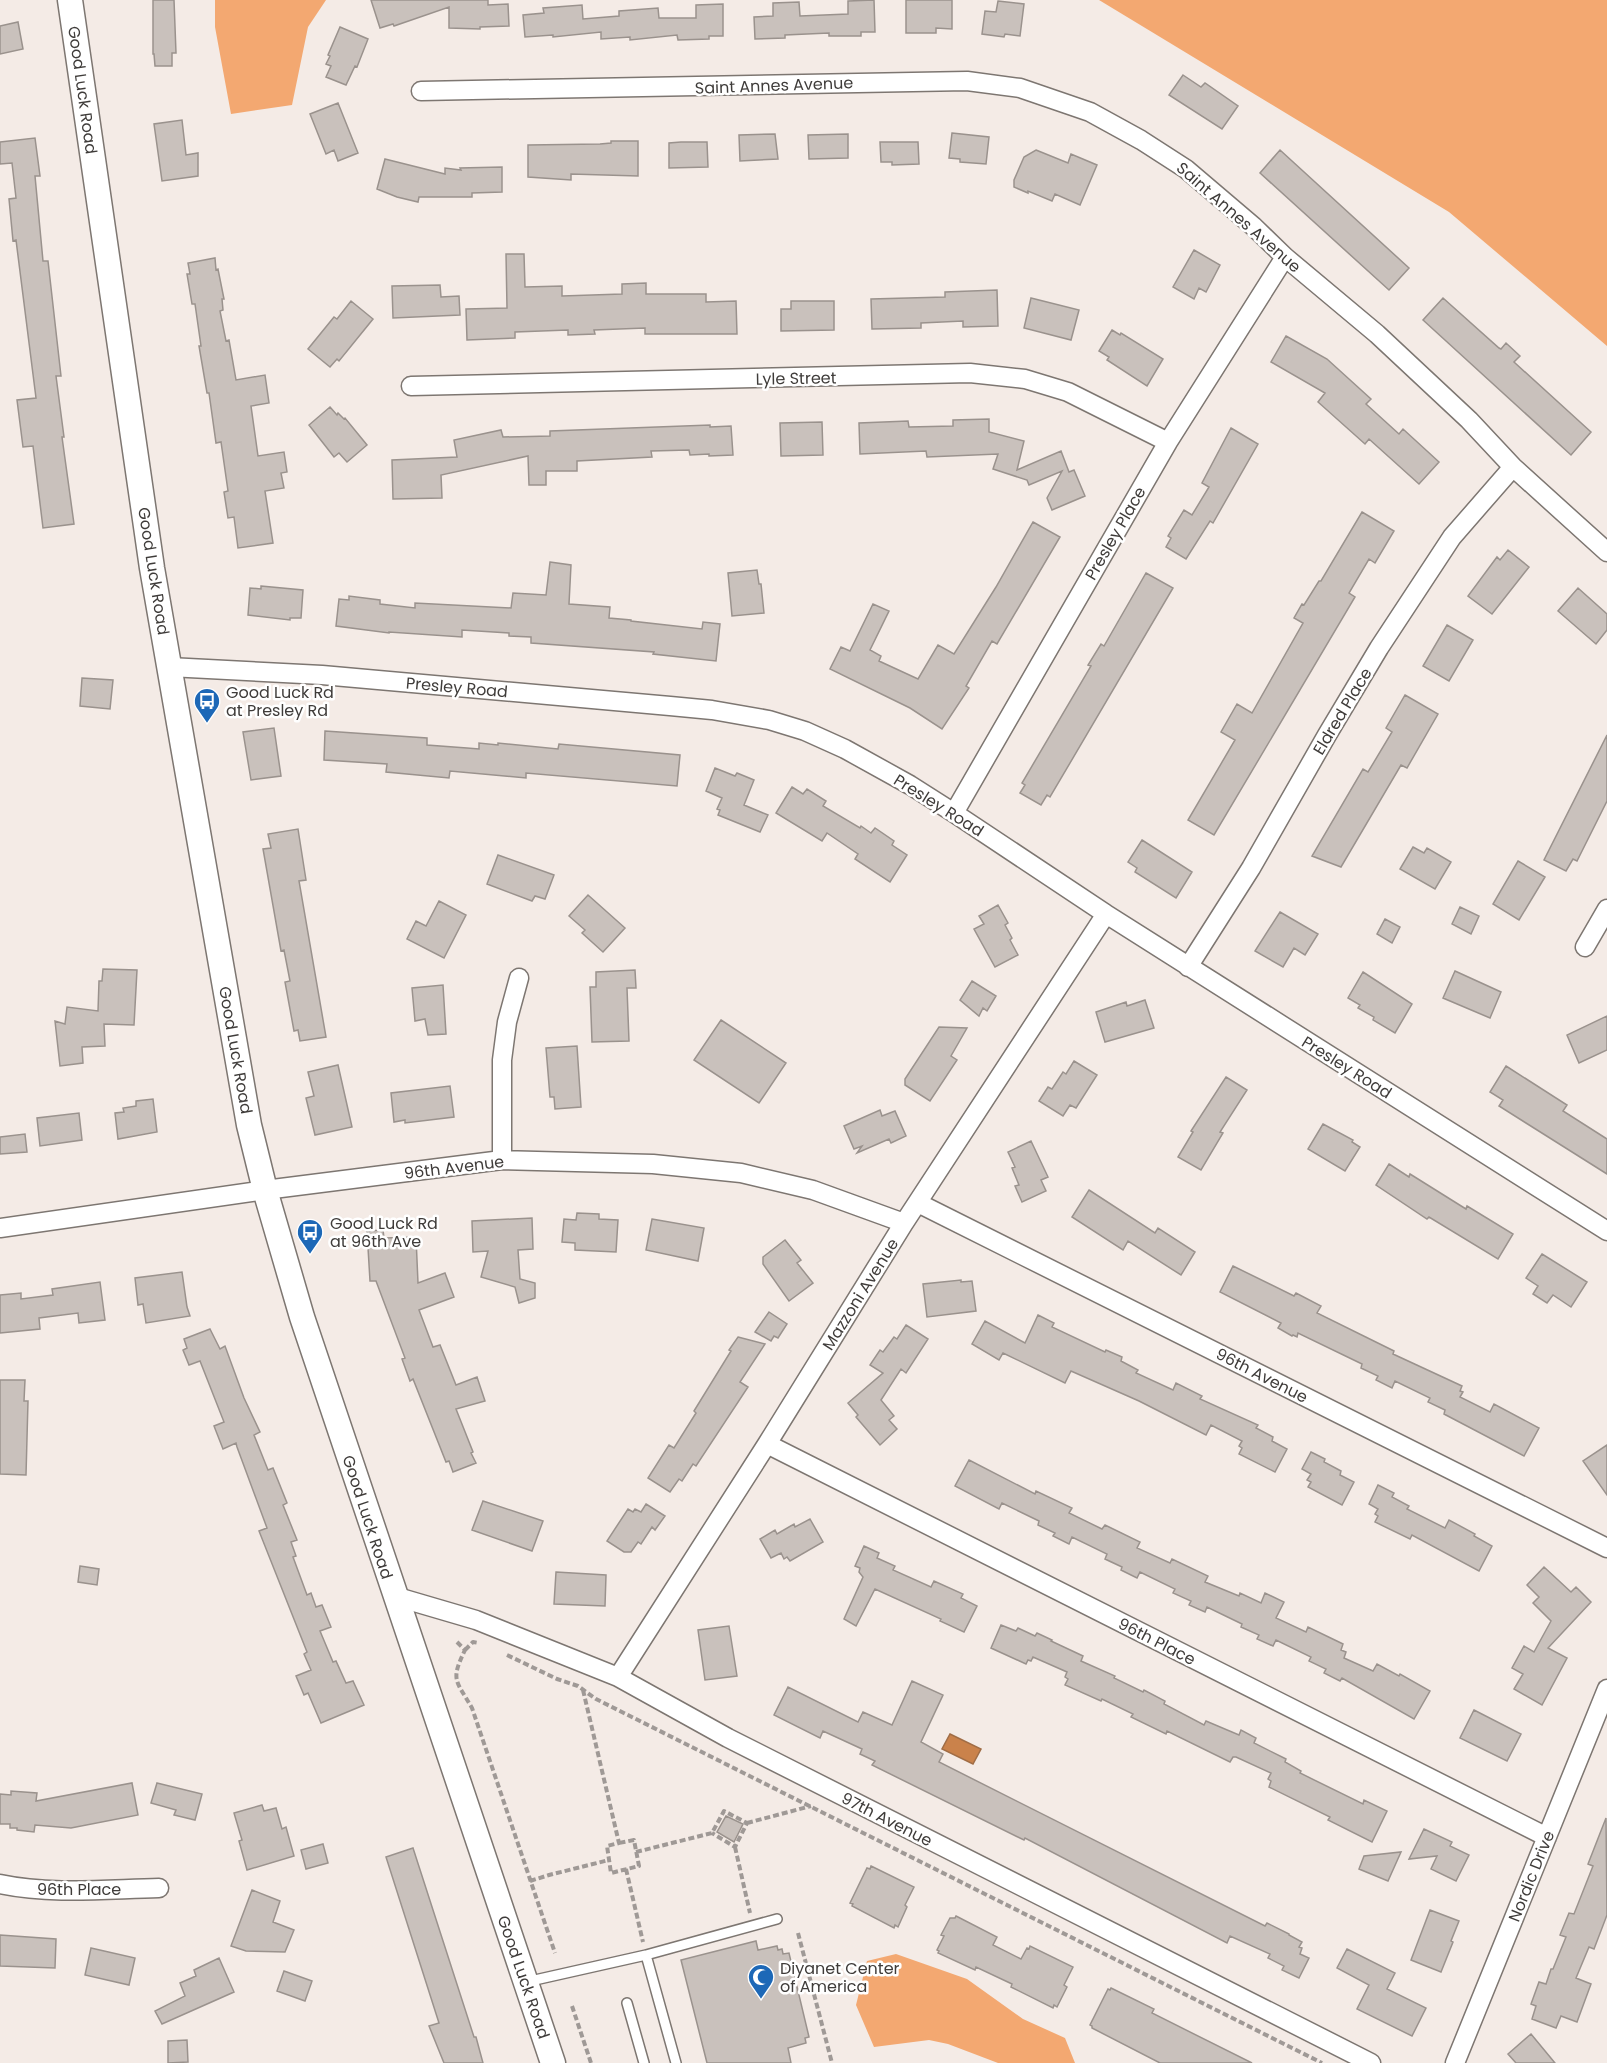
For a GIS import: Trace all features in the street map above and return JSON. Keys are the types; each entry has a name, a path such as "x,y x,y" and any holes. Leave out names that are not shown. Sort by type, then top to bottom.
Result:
{"main road":[{"name":"Good Luck Road","path":"70,0 152,568 247,1114 265,1190 302,1317 553,2063"}],"street":[{"name":"Saint Annes Avenue","path":"421,91 967,81 1012,86 1090,112 1141,140 1186,169 1253,226 1285,257 1377,334 1469,420 1513,467 1607,552"},
{"name":"Presley Place","path":"954,813 1168,442 1285,257"},
{"name":"Lyle Street","path":"411,386 970,373 1024,380 1068,392 1168,442"},
{"name":"Eldred Place","path":"1188,967 1251,868 1379,648 1452,537 1513,467"},
{"name":"Presley Road","path":"169,667 322,675 670,706 743,715 806,731 845,749 910,785 1188,967 1607,1231"},
{"path":"1585,948 1607,909"},
{"name":"Mazzoni Avenue","path":"618,1677 767,1444 904,1223 1106,914"},
{"path":"502,1160 502,1060 507,1022 519,978"},
{"name":"96th Avenue","path":"0,1228 265,1190 502,1160 652,1164 741,1173 813,1190 904,1223"},
{"name":"96th Avenue","path":"918,1203 1607,1548"},
{"name":"96th Place","path":"767,1444 1547,1837"},
{"name":"97th Avenue","path":"394,1596 476,1620 618,1677 728,1738 1371,2063"},
{"name":"Nordic Drive","path":"1455,2063 1607,1689"},
{"name":"96th Place","path":"0,1884 19,1888 63,1890 159,1888"}],"lane":[{"path":"526,1982 646,1955 777,1919"},
{"path":"646,1955 676,2063"},
{"path":"627,2003 644,2063"}],"path":[{"path":"457,1642 465,1650"},
{"path":"481,1643 473,1642 465,1650 455,1670 456,1681 472,1708 555,1953"},
{"path":"503,1653 557,1680 583,1689 596,1699 1322,2063"},
{"path":"583,1689 619,1844"},
{"path":"712,1833 724,1811 747,1823 811,1806"},
{"path":"747,1823 735,1847 753,1926"},
{"path":"636,1852 712,1833 735,1847"},
{"path":"634,1840 636,1852 639,1866 610,1873 607,1846 634,1840"},
{"path":"530,1881 609,1860"},
{"path":"626,1869 646,1955"},
{"path":"798,1933 832,2063"},
{"path":"572,2006 591,2063"}],"shaded area":[{"path":"215,0 326,0 308,27 292,105 231,114 215,27"},
{"path":"1099,0 1607,0 1607,346 1449,212"},
{"path":"950,1734 981,1749 973,1764 942,1749"},
{"path":"896,1954 967,1979 1023,2019 1065,2038 1075,2063 998,2063 948,2044 929,2040 874,2047 856,2005 867,1961"}],"building":[{"path":"153,0 174,0 176,53 172,53 172,66 155,66"},
{"path":"371,0 488,0 488,5 508,4 509,26 480,27 480,29 449,28 449,7 394,26 393,24 380,28"},
{"path":"874,0 875,32 861,32 861,36 829,36 829,33 755,39 754,17 773,16 773,3 799,2 800,16 848,14 848,1"},
{"path":"906,0 952,0 952,29 936,28 936,33 906,33"},
{"path":"998,1 1024,4 1020,36 1005,34 1004,37 982,34 985,11 996,12"},
{"path":"723,4 723,36 709,36 709,39 678,40 677,35 630,40 630,37 601,39 601,32 553,37 553,35 525,37 523,15 544,13 543,8 582,5 583,19 619,16 619,11 658,8 659,18 696,18 696,5"},
{"path":"18,22 23,49 0,54 0,26"},
{"path":"340,27 368,39 357,67 355,66 346,85 326,77 331,66 326,64 330,56 328,55"},
{"path":"1183,75 1201,87 1205,83 1238,106 1222,129 1169,95"},
{"path":"338,103 358,153 338,161 334,150 326,154 310,114"},
{"path":"182,120 186,155 198,153 198,176 162,181 154,124"},
{"path":"952,133 989,137 986,164 960,162 960,159 949,158"},
{"path":"775,134 778,159 740,161 739,135"},
{"path":"848,134 848,158 809,159 808,135"},
{"path":"35,138 40,176 35,176 43,261 48,261 61,376 56,376 64,437 62,437 74,524 43,528 33,446 23,447 17,400 36,398 16,240 13,241 9,199 16,198 12,163 0,164 0,142"},
{"path":"611,141 638,141 638,176 571,174 571,180 528,177 528,145 600,144 611,143"},
{"path":"707,142 708,167 669,168 669,143"},
{"path":"880,142 918,142 919,164 892,165 892,162 881,162"},
{"path":"1036,150 1068,163 1071,154 1097,165 1080,205 1055,194 1052,201 1014,187 1014,180 1024,157"},
{"path":"1280,150 1409,268 1389,290 1260,173"},
{"path":"385,159 445,174 445,168 461,170 460,168 502,167 502,192 472,193 472,197 419,197 418,202 397,197 377,189"},
{"path":"1194,250 1220,265 1206,292 1199,288 1194,299 1173,287"},
{"path":"506,254 524,254 525,287 562,286 562,296 622,294 622,284 646,283 646,294 706,294 706,302 736,301 737,334 645,334 645,328 594,330 595,334 568,335 568,330 515,332 515,338 467,340 466,309 507,308"},
{"path":"215,258 224,299 222,299 223,310 220,311 226,341 229,340 236,380 265,375 269,403 251,406 258,456 284,452 287,472 281,473 284,488 265,491 273,543 238,548 234,517 228,518 224,492 228,491 221,442 216,443 199,346 201,346 195,304 192,304 187,274 190,274 188,263"},
{"path":"440,285 441,297 459,296 460,315 393,318 392,286"},
{"path":"997,290 998,326 963,327 963,321 921,323 921,328 872,329 871,299 945,297 945,292"},
{"path":"1031,298 1079,310 1071,340 1024,328"},
{"path":"1443,298 1499,348 1501,349 1506,343 1520,356 1514,362 1591,432 1571,455 1423,320"},
{"path":"351,301 373,319 339,361 337,359 330,367 308,349 334,317 337,319"},
{"path":"791,301 834,301 834,330 781,331 781,309 791,309"},
{"path":"1112,330 1120,335 1121,333 1163,359 1147,386 1107,360 1109,357 1099,351"},
{"path":"1286,336 1327,359 1371,399 1366,404 1399,434 1403,429 1439,462 1419,484 1369,439 1365,444 1318,402 1325,393 1271,362"},
{"path":"330,407 337,415 338,413 345,418 367,445 347,462 339,453 334,457 309,425"},
{"path":"989,419 989,432 1024,441 1017,470 1061,451 1069,472 1074,470 1085,496 1052,510 1047,498 1062,471 1029,485 1027,480 993,469 998,454 927,457 926,451 860,454 859,423 908,421 909,427 953,426 953,420"},
{"path":"822,422 823,455 781,456 780,423"},
{"path":"710,425 710,427 731,426 733,455 690,455 689,450 651,451 652,457 577,461 577,471 546,471 546,485 529,485 528,456 441,475 442,498 393,499 392,460 457,457 454,440 501,430 503,437 550,436 550,431"},
{"path":"1231,428 1258,444 1213,523 1210,521 1186,559 1166,547 1171,538 1168,536 1184,510 1192,515 1209,487 1202,483"},
{"path":"1362,512 1394,531 1375,563 1369,559 1349,593 1355,597 1214,835 1188,820 1235,740 1221,732 1237,704 1252,713 1303,623 1294,618 1321,581"},
{"path":"1033,522 1060,537 997,644 992,641 966,686 969,688 942,729 910,708 830,669 841,647 850,651 873,604 889,611 870,650 881,656 879,661 918,679 938,645 954,654"},
{"path":"1508,550 1529,567 1492,614 1468,596 1497,557 1500,560"},
{"path":"550,562 571,565 569,604 610,607 609,618 631,621 702,629 703,622 720,624 716,661 653,654 654,652 531,643 531,637 509,636 509,633 462,630 462,637 389,633 336,626 339,599 349,600 349,596 380,600 380,604 415,608 415,603 511,608 513,593 546,595"},
{"path":"757,570 764,613 732,616 728,573"},
{"path":"1146,573 1173,588 1050,797 1047,795 1041,805 1020,793 1025,785 1022,783 1091,666 1088,665 1101,644 1104,646"},
{"path":"261,586 303,590 301,618 290,618 290,620 248,615 250,588 261,589"},
{"path":"1578,588 1607,614 1607,630 1596,644 1558,611"},
{"path":"1447,625 1473,640 1449,681 1423,666"},
{"path":"82,678 113,680 110,709 80,706"},
{"path":"1405,695 1438,714 1407,768 1401,765 1341,867 1312,856 1363,769 1368,772 1392,732 1386,728"},
{"path":"274,728 281,776 251,780 243,732"},
{"path":"325,731 427,738 427,745 479,749 479,743 558,749 559,744 680,755 677,786 526,773 526,778 450,771 449,778 386,772 387,764 324,760"},
{"path":"1607,735 1607,801 1577,861 1573,859 1566,871 1544,860"},
{"path":"715,768 754,780 744,805 768,815 760,832 718,815 720,810 717,809 722,798 706,791"},
{"path":"792,787 803,794 807,789 826,801 823,806 860,828 861,826 871,833 875,828 894,841 892,845 907,855 890,882 855,859 858,854 827,833 822,841 776,813"},
{"path":"298,829 306,880 299,881 326,1037 300,1041 298,1030 294,1031 285,982 290,981 284,950 281,951 263,849 271,848 268,834"},
{"path":"1142,840 1192,872 1176,898 1135,872 1137,868 1128,862"},
{"path":"1413,847 1424,853 1427,848 1451,862 1435,889 1400,869"},
{"path":"498,855 554,875 545,899 535,896 532,901 487,884"},
{"path":"1518,861 1545,877 1519,920 1493,904"},
{"path":"588,895 625,928 603,952 582,933 585,930 569,916"},
{"path":"439,901 466,915 444,958 407,939 416,921 426,926"},
{"path":"998,905 1008,923 1005,925 1018,955 995,967 974,929 984,924 979,916"},
{"path":"1460,907 1479,916 1471,934 1452,924"},
{"path":"1280,912 1318,934 1305,955 1294,948 1283,967 1255,951"},
{"path":"1385,919 1400,927 1392,943 1377,934"},
{"path":"103,969 137,970 134,1025 104,1024 105,1046 82,1047 83,1063 60,1066 55,1021 65,1024 67,1007 98,1011 99,981 102,981"},
{"path":"635,970 636,988 627,988 629,1041 592,1042 590,987 596,987 596,972"},
{"path":"1455,971 1501,992 1490,1018 1443,998"},
{"path":"1363,972 1412,1004 1395,1033 1373,1020 1374,1017 1358,1008 1360,1005 1348,998"},
{"path":"972,981 996,996 987,1011 983,1008 979,1016 960,1000"},
{"path":"443,985 446,1034 428,1035 425,1019 415,1021 412,988"},
{"path":"1145,1000 1154,1028 1105,1042 1096,1012 1126,1002 1127,1006"},
{"path":"1607,1016 1607,1050 1579,1063 1567,1035"},
{"path":"721,1020 786,1063 759,1103 694,1060"},
{"path":"939,1027 967,1028 951,1056 957,1060 930,1101 905,1085 905,1079"},
{"path":"577,1046 581,1107 555,1109 554,1097 550,1097 546,1048"},
{"path":"1074,1061 1097,1075 1076,1108 1070,1105 1063,1116 1039,1101 1048,1087 1052,1089 1063,1072 1066,1074"},
{"path":"338,1065 352,1127 315,1135 306,1098 314,1096 308,1072"},
{"path":"1506,1066 1567,1105 1563,1111 1607,1139 1607,1174 1499,1106 1503,1100 1490,1092"},
{"path":"1226,1077 1247,1090 1220,1132 1223,1133 1201,1170 1178,1157 1193,1132 1191,1131"},
{"path":"450,1086 454,1117 405,1123 405,1120 394,1122 391,1093"},
{"path":"153,1099 157,1132 118,1139 115,1113 124,1112 123,1108 136,1106 136,1101"},
{"path":"880,1110 882,1116 895,1111 906,1136 891,1143 889,1139 857,1153 862,1146 854,1149 844,1126"},
{"path":"79,1113 82,1140 40,1146 37,1118"},
{"path":"1323,1124 1353,1140 1352,1142 1360,1147 1345,1171 1308,1149"},
{"path":"25,1134 27,1152 0,1154 0,1137"},
{"path":"1031,1141 1048,1177 1041,1180 1046,1191 1022,1202 1015,1186 1019,1185 1012,1168 1015,1167 1008,1152"},
{"path":"1389,1164 1513,1234 1498,1259 1429,1217 1427,1219 1376,1185"},
{"path":"1089,1190 1155,1233 1158,1228 1195,1252 1181,1275 1128,1241 1123,1250 1072,1217"},
{"path":"577,1213 599,1214 599,1219 618,1220 616,1252 575,1250 575,1243 562,1242 564,1219 576,1220"},
{"path":"532,1218 533,1249 518,1250 520,1279 535,1283 535,1298 519,1303 515,1287 481,1277 488,1251 473,1252 472,1221"},
{"path":"652,1219 704,1228 698,1261 646,1250"},
{"path":"383,1230 384,1238 416,1237 418,1283 445,1273 454,1297 419,1310 433,1347 440,1345 456,1385 477,1377 485,1401 456,1409 476,1463 453,1472 449,1461 446,1462 413,1379 410,1381 402,1359 405,1358 376,1281 370,1281 367,1231"},
{"path":"785,1240 801,1260 797,1263 813,1283 789,1301 763,1264 763,1257"},
{"path":"1542,1254 1587,1282 1571,1307 1553,1295 1547,1303 1533,1294 1538,1286 1526,1278"},
{"path":"1233,1266 1294,1296 1296,1293 1321,1306 1317,1313 1394,1351 1393,1354 1462,1386 1460,1391 1463,1392 1460,1397 1490,1412 1494,1404 1539,1428 1524,1456 1444,1414 1445,1410 1428,1402 1430,1398 1395,1381 1392,1388 1376,1380 1378,1376 1361,1368 1362,1364 1298,1333 1297,1337 1292,1336 1278,1328 1281,1323 1220,1292"},
{"path":"182,1272 190,1316 146,1323 143,1304 138,1305 135,1278"},
{"path":"961,1280 961,1282 972,1281 976,1311 927,1317 923,1284"},
{"path":"100,1282 105,1320 79,1323 78,1313 39,1318 40,1329 0,1333 0,1295 21,1293 21,1299 53,1295 52,1289"},
{"path":"769,1312 787,1324 778,1338 774,1336 771,1341 755,1332"},
{"path":"1038,1315 1054,1323 1052,1327 1105,1352 1106,1350 1122,1357 1121,1361 1138,1370 1136,1373 1173,1390 1176,1383 1202,1396 1200,1399 1258,1425 1256,1428 1273,1437 1272,1441 1287,1449 1275,1472 1239,1454 1242,1441 1211,1425 1206,1435 1139,1401 1071,1371 1065,1383 1003,1353 999,1360 972,1344 985,1321 1025,1343"},
{"path":"906,1325 928,1339 906,1373 901,1369 881,1400 894,1416 889,1420 897,1429 880,1445 856,1417 858,1415 848,1403 883,1373 870,1365 880,1350 883,1352 894,1337 897,1339"},
{"path":"210,1329 220,1349 225,1346 244,1398 260,1432 254,1435 268,1470 273,1468 287,1503 283,1505 297,1540 291,1542 296,1556 293,1557 307,1595 311,1593 316,1607 322,1605 331,1627 320,1631 333,1662 336,1661 346,1683 353,1681 364,1705 321,1723 308,1693 304,1695 296,1676 311,1670 304,1654 307,1652 259,1531 267,1528 236,1443 223,1449 214,1426 224,1422 200,1361 189,1365 183,1350 187,1348 184,1339"},
{"path":"738,1337 765,1344 740,1382 748,1387 696,1466 693,1464 682,1481 679,1479 670,1492 648,1478 669,1445 674,1448"},
{"path":"0,1380 25,1380 24,1401 28,1401 26,1475 0,1474"},
{"path":"1607,1445 1607,1495 1583,1461"},
{"path":"1311,1452 1341,1471 1340,1475 1354,1482 1342,1505 1308,1487 1311,1482 1307,1480 1311,1474 1302,1469"},
{"path":"969,1460 1035,1494 1036,1491 1072,1508 1069,1513 1102,1529 1105,1525 1140,1542 1137,1548 1170,1563 1172,1559 1208,1576 1205,1582 1239,1596 1240,1593 1261,1603 1265,1593 1284,1602 1276,1618 1306,1632 1308,1627 1343,1644 1341,1650 1346,1652 1344,1658 1373,1671 1377,1664 1430,1691 1414,1719 1342,1678 1340,1681 1324,1673 1326,1669 1309,1661 1311,1657 1276,1640 1273,1646 1257,1639 1259,1635 1241,1627 1242,1624 1207,1607 1205,1612 1189,1605 1191,1601 1173,1593 1175,1589 1140,1572 1137,1578 1121,1570 1122,1567 1105,1559 1107,1554 1072,1537 1069,1544 1053,1536 1055,1533 1038,1525 1039,1521 1002,1503 999,1509 955,1486"},
{"path":"1378,1485 1394,1493 1392,1497 1409,1506 1407,1509 1445,1528 1449,1520 1492,1546 1479,1571 1412,1535 1410,1539 1375,1522 1378,1509 1369,1504"},
{"path":"483,1501 543,1521 532,1551 472,1530"},
{"path":"646,1504 665,1516 655,1530 652,1527 641,1544 638,1542 631,1552 624,1552 607,1541 628,1509 641,1512"},
{"path":"810,1519 823,1542 790,1561 787,1557 784,1559 781,1553 771,1558 760,1539 775,1530 777,1534 794,1524 795,1527"},
{"path":"864,1546 879,1553 877,1558 895,1566 893,1570 931,1587 934,1581 963,1594 961,1598 977,1606 964,1632 875,1589 856,1626 844,1619 863,1577 859,1572 860,1568 855,1566"},
{"path":"80,1566 99,1569 97,1585 78,1582"},
{"path":"1544,1567 1571,1592 1576,1587 1591,1602 1548,1648 1567,1658 1542,1705 1514,1689 1523,1674 1512,1668 1524,1646 1534,1652 1551,1621 1533,1603 1539,1597 1527,1585"},
{"path":"556,1572 606,1575 605,1606 554,1604"},
{"path":"1001,1625 1016,1631 1018,1628 1035,1636 1037,1633 1052,1640 1083,1656 1081,1661 1143,1692 1144,1690 1165,1701 1164,1704 1204,1725 1206,1721 1239,1735 1241,1730 1256,1738 1254,1743 1286,1759 1285,1762 1301,1771 1300,1773 1363,1804 1364,1800 1387,1811 1372,1842 1328,1820 1330,1817 1269,1787 1271,1781 1268,1779 1271,1773 1236,1757 1233,1757 1230,1762 1167,1731 1166,1734 1131,1717 1133,1714 1102,1699 1101,1701 1065,1685 1068,1679 1065,1677 1067,1672 1033,1657 1026,1664 991,1648"},
{"path":"729,1626 737,1676 705,1680 698,1630"},
{"path":"912,1681 943,1695 921,1742 943,1754 939,1762 1265,1926 1267,1923 1289,1934 1302,1942 1299,1947 1302,1948 1300,1954 1309,1958 1299,1978 1282,1970 1284,1966 1268,1958 1270,1954 1230,1936 1227,1943 1025,1838 1024,1840 872,1765 875,1761 860,1754 862,1749 823,1731 820,1738 774,1715 788,1687 858,1722 863,1712 892,1725"},
{"path":"1474,1710 1521,1734 1507,1761 1460,1738"},
{"path":"132,1783 138,1815 71,1828 35,1825 34,1832 10,1828 10,1824 0,1824 0,1794 11,1795 11,1791 37,1793 36,1801"},
{"path":"157,1783 202,1794 195,1820 174,1815 176,1810 151,1803"},
{"path":"262,1805 264,1811 276,1808 282,1829 286,1827 294,1856 247,1870 234,1813"},
{"path":"726,1816 743,1824 734,1842 717,1832"},
{"path":"1606,1818 1607,1915 1594,1949 1589,1947 1576,1978 1591,1984 1577,2022 1561,2016 1556,2028 1532,2019 1536,2006 1531,2004 1539,1982 1546,1984 1566,1937 1560,1935 1569,1913 1574,1914 1593,1866 1588,1864"},
{"path":"1424,1829 1452,1842 1450,1846 1469,1855 1456,1881 1431,1869 1437,1856 1409,1859"},
{"path":"323,1844 328,1863 306,1869 301,1850"},
{"path":"413,1848 483,2063 444,2063 429,2026 439,2023 386,1857"},
{"path":"1401,1852 1388,1881 1359,1869 1364,1856"},
{"path":"871,1866 914,1887 898,1927 895,1925 894,1928 850,1903 867,1868 870,1869"},
{"path":"252,1890 280,1901 273,1922 294,1930 285,1952 246,1951 231,1946"},
{"path":"1430,1910 1459,1921 1441,1972 1411,1960"},
{"path":"956,1916 997,1937 993,1945 1021,1959 1030,1946 1073,1967 1064,1985 1067,1987 1057,2007 1054,2005 1053,2008 1011,1987 1012,1984 976,1967 975,1970 938,1953 937,1950 944,1936 941,1935 950,1918"},
{"path":"0,1935 56,1939 55,1968 0,1966"},
{"path":"756,1941 758,1950 777,1946 778,1950 782,1949 783,1954 789,1953 809,2037 805,2038 806,2043 788,2048 791,2063 707,2063 681,1960"},
{"path":"91,1948 135,1958 129,1985 85,1975"},
{"path":"1347,1949 1395,1973 1387,1989 1426,2008 1412,2036 1357,2009 1369,1985 1337,1968"},
{"path":"219,1958 234,1992 162,2024 155,2011 185,1996 180,1983 196,1976 194,1970"},
{"path":"284,1971 312,1981 305,2001 277,1991"},
{"path":"1111,1988 1154,2009 1152,2013 1252,2063 1160,2063 1092,2028 1090,2025 1108,1989"},
{"path":"1531,2034 1555,2063 1516,2063 1508,2054"},
{"path":"187,2040 188,2062 168,2063 168,2041"}],"place":[{"name":"Good Luck Rd at Presley Rd","path":"207,724"},
{"name":"Good Luck Rd at 96th Ave","path":"310,1255"},
{"name":"Diyanet Center of America","path":"761,2000"}]}
